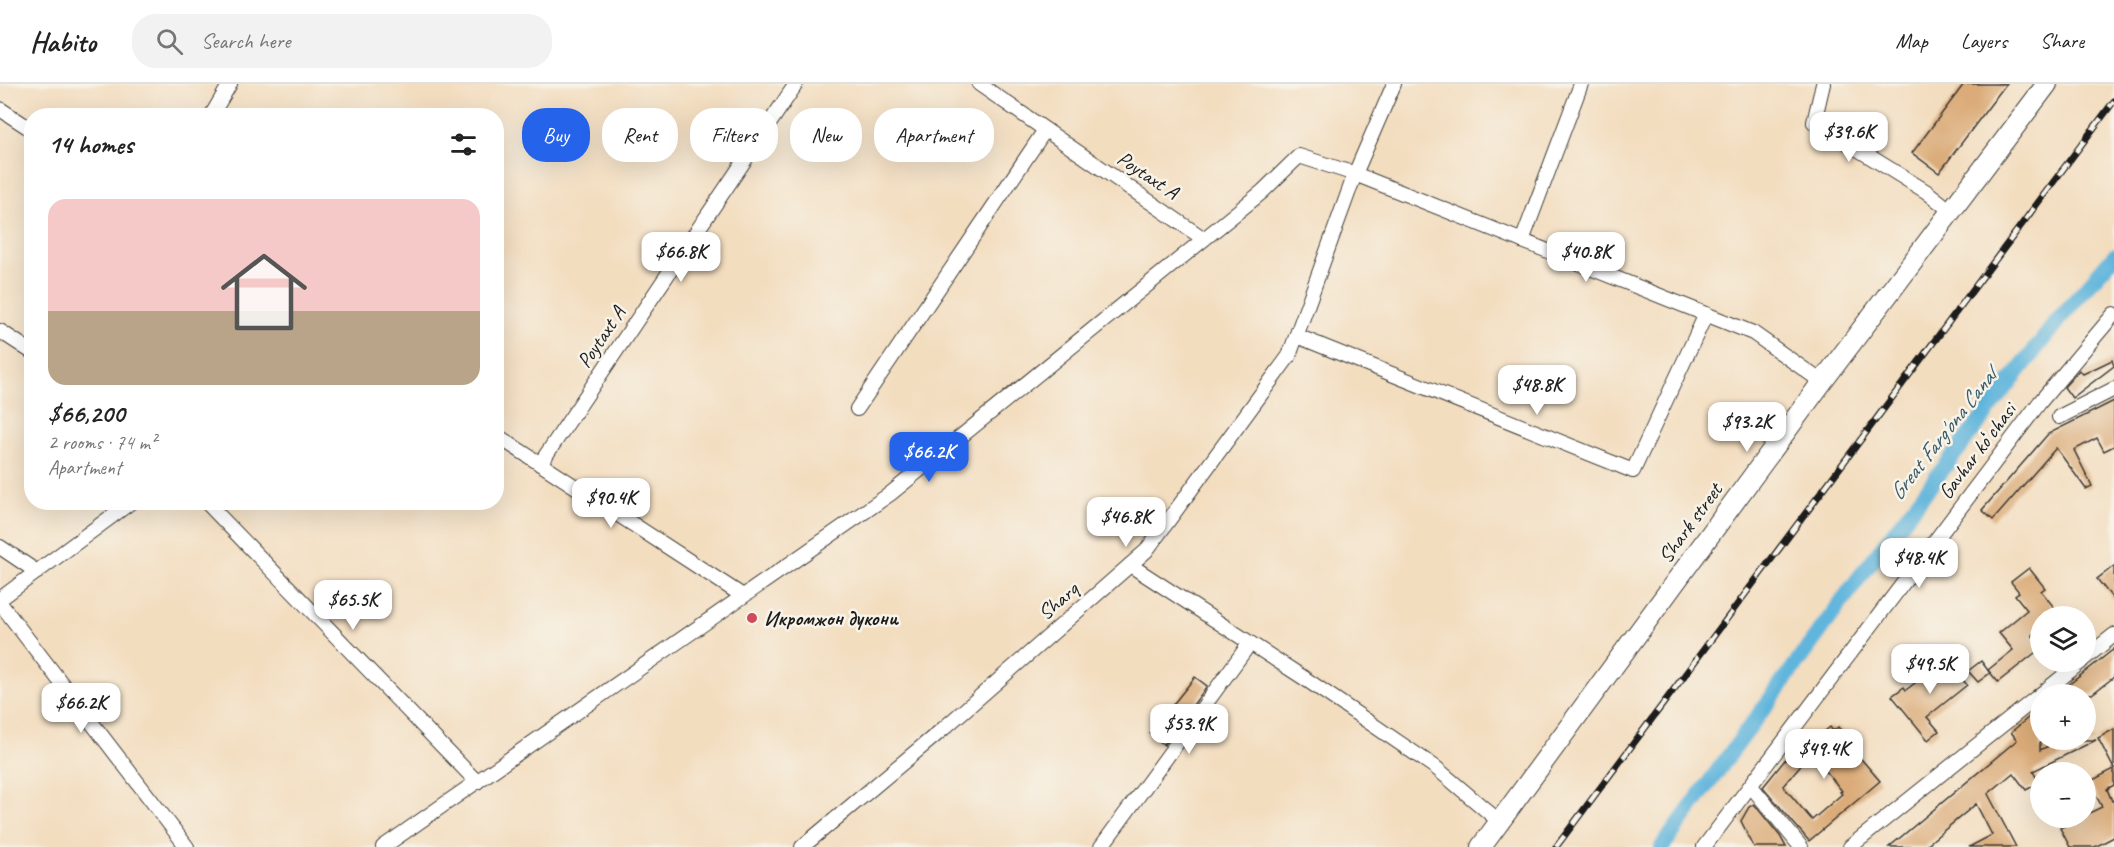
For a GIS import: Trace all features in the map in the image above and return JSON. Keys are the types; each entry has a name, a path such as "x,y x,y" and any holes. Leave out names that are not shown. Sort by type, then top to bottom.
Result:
{"main road":[{"name":"Shark street","path":"1481,847 1822,382 2047,84"}],"street":[{"path":"216,108 230,84"},
{"name":"Poytaxt A","path":"540,464 796,84"},
{"name":"Poytaxt A","path":"979,84 1204,239"},
{"name":"Sharq","path":"802,847 942,729 1146,551 1289,356 1355,174 1394,84"},
{"path":"1522,240 1581,84"},
{"path":"1822,84 1814,122 1927,192 1951,211"},
{"path":"0,109 24,125"},
{"path":"857,409 1046,130"},
{"path":"383,847 890,494 1262,192 1299,156 1355,174 1753,333 1822,382"},
{"path":"1297,336 1633,471 1706,314"},
{"name":"Gavhar koʻchasi","path":"1704,847 2040,402 2114,314"},
{"path":"0,331 24,347"},
{"path":"2059,417 2114,389"},
{"path":"504,440 744,596"},
{"path":"120,510 0,601 187,847"},
{"path":"214,510 477,782"},
{"path":"0,547 37,572"},
{"path":"1131,565 1435,767 1500,822"},
{"path":"2096,649 2114,635"},
{"path":"1101,847 1250,643"},
{"path":"1850,847 2069,672"},
{"path":"1751,786 1801,847"}],"building":[{"path":"1964,84 2006,84 1939,173 1912,153"},
{"path":"2112,360 2114,366 2072,398 2064,387 2079,370 2083,374"},
{"path":"2114,401 2114,446 2104,451 2097,438 2074,450 2092,486 2086,489 2056,448 1993,520 1982,510 2048,434"},
{"path":"2114,566 2114,600 2097,579"},
{"path":"2029,568 2045,588 2041,591 2053,606 2030,606 2030,657 1998,682 1988,670 2013,650 1999,633 2027,610 2015,595 2019,592 2011,582"},
{"path":"2114,649 2114,677 2096,691 2096,684 2070,684 2085,672 2096,672 2096,663"},
{"path":"1943,656 1967,685 1927,717 1939,731 1928,740 1892,696 1904,687 1906,690 1933,669 1930,666"},
{"path":"1981,661 1990,673 1978,682 1968,671"},
{"path":"1195,677 1207,686 1164,745 1150,733"},
{"path":"2030,716 2030,750 2076,750 2051,762 2030,762 2030,788 2026,790 2013,773 1988,794 2016,847 1969,847 1992,835 1976,804 1924,847 1889,847 2017,740 2011,732"},
{"path":"1830,727 1833,731 1838,727 1880,781 1809,841 1763,787 1797,745 1809,755 1783,786 1812,820 1842,794 1806,746"},
{"path":"2114,729 2114,769 2098,738"},
{"path":"2114,769 2114,785 2107,789 2112,801 2114,800 2114,837 2095,847 2070,847 2060,828 2096,828 2096,810 2102,807 2096,795 2096,778"},
{"path":"1754,804 1786,847 1754,847 1741,821 1749,807"}],"waterway":[{"name":"Great Farg'ona Canal","path":"1662,847 1859,578 2058,320 2114,256"}],"railway":[{"path":"1556,847 2114,101"}],"place":[{"name":"Икромжон дукони","path":"752,618"}]}
